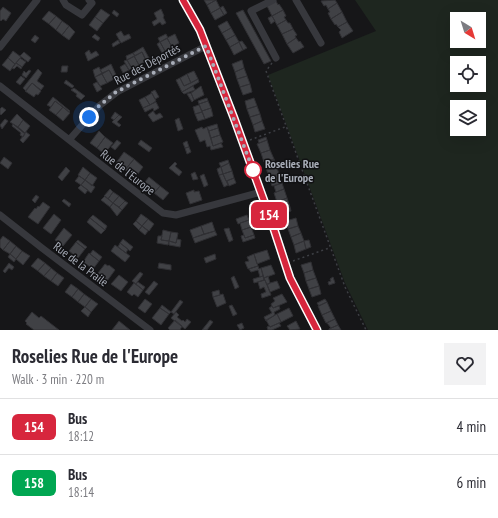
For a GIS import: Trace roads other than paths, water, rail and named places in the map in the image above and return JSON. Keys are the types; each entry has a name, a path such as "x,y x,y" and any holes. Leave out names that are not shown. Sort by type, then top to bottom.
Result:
{"street":[{"path":"0,47 37,0"},
{"path":"62,0 66,5 82,15 92,3 89,0"},
{"path":"183,0 200,30 243,142 290,278 317,330"},
{"path":"273,0 251,11 276,58"},
{"path":"296,0 321,43"},
{"name":"Rue des Déportés","path":"69,140 99,106 116,92 206,46"},
{"name":"Rue de l'Europe","path":"0,86 163,214 176,215 261,192"},
{"name":"Rue de la Praile","path":"0,215 150,330"}],"place":[{"name":"Roselies Rue de l'Europe","path":"253,170"}]}
